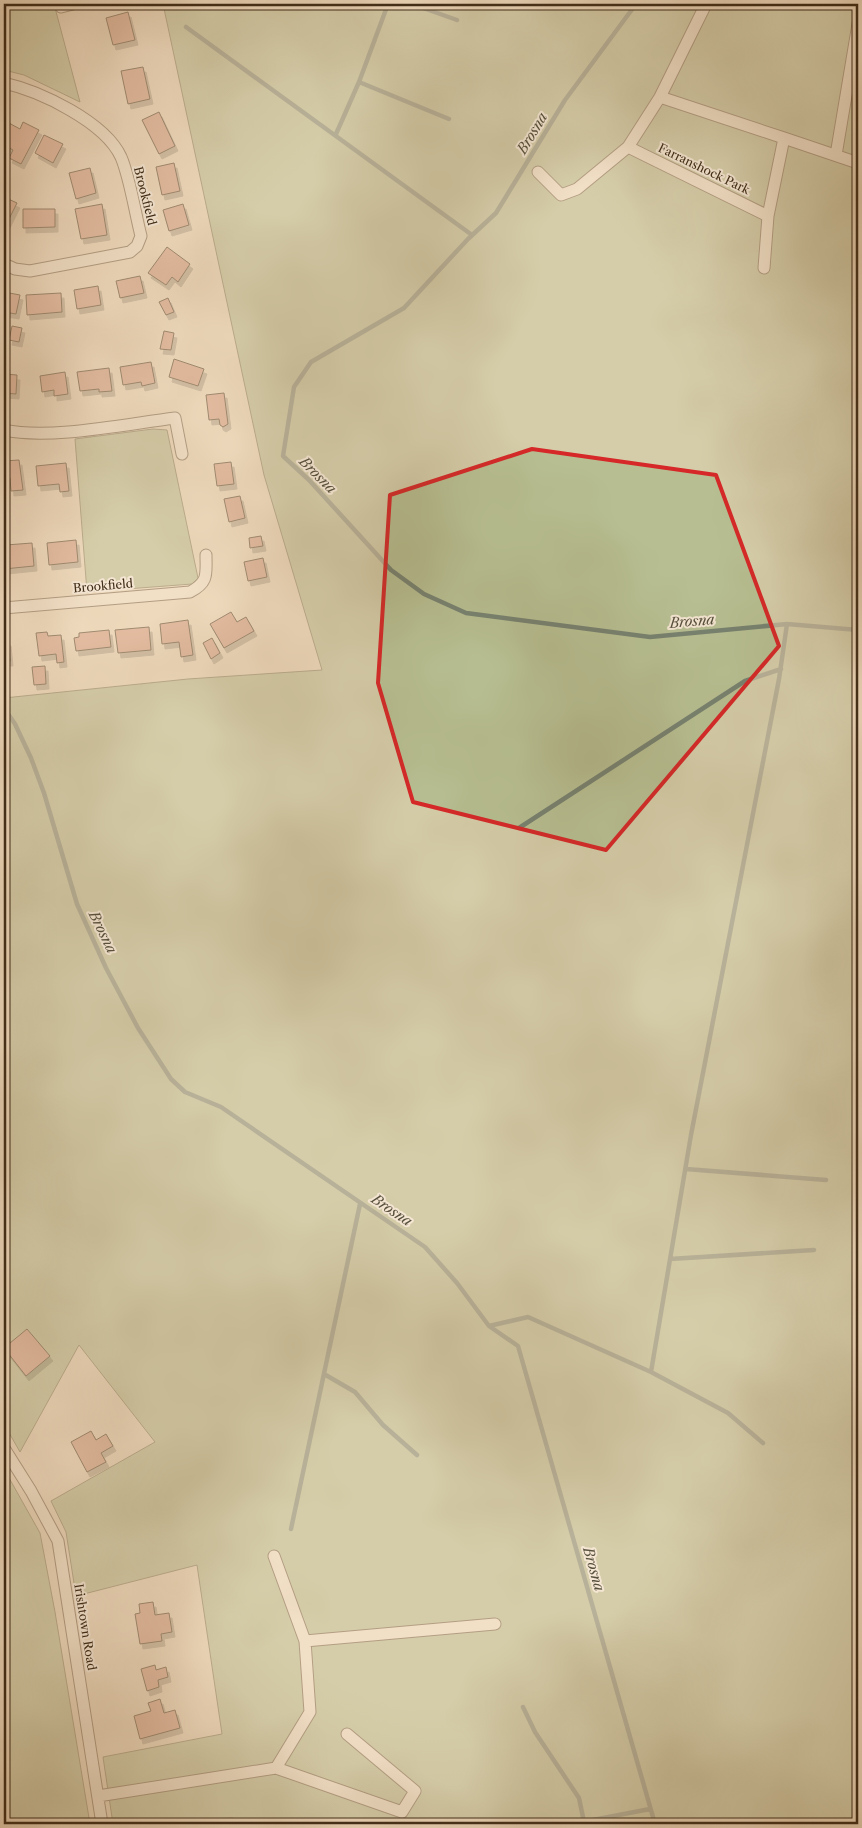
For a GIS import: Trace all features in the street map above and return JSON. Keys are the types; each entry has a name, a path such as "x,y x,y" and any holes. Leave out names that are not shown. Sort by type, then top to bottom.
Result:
{"street":[{"path":"61,7 73,4"},
{"path":"538,172 562,195 577,189 628,146 660,97 706,4"},
{"path":"836,155 858,24"},
{"name":"Brookfield","path":"4,83 20,86 58,104 95,126 108,138 121,158 140,236 137,246 130,252 30,271 15,269 4,264"},
{"path":"660,97 858,163"},
{"path":"764,268 768,216 784,138"},
{"name":"Farranshock Park","path":"628,146 768,216"},
{"path":"4,430 53,433 175,418 182,454"},
{"name":"Brookfield","path":"4,608 190,592 201,587 206,577 206,555"},
{"name":"Irishtown Road","path":"4,1448 31,1491 58,1541 102,1824"},
{"path":"274,1556 305,1640 310,1712 276,1768"},
{"path":"305,1640 495,1624"},
{"path":"98,1796 276,1768 402,1812 415,1791 347,1734"}],"highlighted area":[{"path":"532,449 716,475 779,646 606,850 413,802 378,683 390,495"}],"green space":[{"path":"4,4 54,4 80,102 24,75 4,70"},
{"path":"163,4 858,4 858,1824 233,1824 233,1818 113,1824 103,1757 222,1734 197,1565 76,1596 66,1532 51,1501 155,1442 79,1345 20,1452 4,1424 4,698 188,679 322,670 264,475"},
{"path":"153,429 167,430 198,578 192,584 87,592 75,439"},
{"path":"4,1469 40,1533 90,1824 4,1824"}],"building":[{"path":"128,12 135,40 113,45 106,18"},
{"path":"143,67 150,99 128,104 121,71"},
{"path":"159,112 175,146 159,154 142,120"},
{"path":"7,122 20,129 23,122 39,130 21,164 9,158 13,150 4,145 4,127"},
{"path":"44,135 63,144 53,163 35,153"},
{"path":"174,163 180,191 162,195 156,167"},
{"path":"90,168 96,193 76,199 69,173"},
{"path":"4,197 17,203 7,223 4,222"},
{"path":"102,204 107,235 81,239 75,209"},
{"path":"183,204 189,225 169,231 163,210"},
{"path":"23,209 55,209 55,227 23,228"},
{"path":"167,247 190,264 178,282 172,277 166,285 148,273"},
{"path":"140,276 144,293 120,298 116,281"},
{"path":"98,286 101,305 77,309 74,290"},
{"path":"4,292 20,295 16,314 4,312"},
{"path":"61,293 62,312 27,315 26,295"},
{"path":"168,298 174,312 166,315 159,302"},
{"path":"12,326 22,328 19,342 9,340"},
{"path":"164,331 174,333 171,350 160,349"},
{"path":"174,359 204,369 198,386 169,377"},
{"path":"151,362 155,383 142,386 141,382 123,385 120,367"},
{"path":"109,368 112,391 99,392 99,389 80,391 77,372"},
{"path":"65,372 68,394 54,396 54,390 42,392 40,376"},
{"path":"4,374 17,375 16,394 4,393"},
{"path":"224,393 228,424 223,427 220,425 219,419 209,420 206,395"},
{"path":"19,460 23,490 11,491 10,478 4,479 4,461"},
{"path":"231,462 234,484 217,486 214,464"},
{"path":"66,463 69,491 60,492 59,484 38,486 36,466"},
{"path":"240,496 245,518 229,522 224,499"},
{"path":"261,536 263,546 250,548 249,538"},
{"path":"76,540 78,562 49,565 47,543"},
{"path":"32,543 34,566 4,569 6,545"},
{"path":"263,558 267,577 248,581 244,562"},
{"path":"231,612 237,622 246,617 254,631 224,648 210,624"},
{"path":"188,620 193,655 181,657 179,642 162,644 160,624"},
{"path":"149,627 151,650 118,653 115,630"},
{"path":"109,630 111,647 76,651 74,638 79,637 79,633"},
{"path":"47,632 48,636 61,635 64,662 57,663 56,654 39,656 36,633"},
{"path":"212,638 220,653 211,659 203,643"},
{"path":"4,641 8,641 10,661 4,661"},
{"path":"45,666 46,684 34,685 32,667"},
{"path":"27,1329 50,1356 26,1376 4,1348"},
{"path":"91,1431 96,1440 106,1434 113,1446 101,1453 106,1462 87,1472 71,1442"},
{"path":"153,1602 155,1615 169,1613 172,1632 161,1634 162,1641 140,1644 135,1614 140,1613 139,1604"},
{"path":"155,1665 156,1670 166,1667 168,1677 158,1680 159,1687 147,1691 141,1669"},
{"path":"160,1699 164,1713 175,1710 180,1728 140,1739 134,1716 151,1711 148,1703"}],"waterway":[{"path":"336,134 359,82 388,4"},
{"path":"412,4 457,20"},
{"name":"Brosna","path":"636,4 565,100 496,213 468,239 404,308 311,362 294,387 283,456 309,480 391,570 424,594 466,613 650,637 787,624 858,630"},
{"path":"186,27 472,235"},
{"path":"359,82 449,119"},
{"path":"651,1372 691,1135 779,679 787,624"},
{"path":"519,828 745,681 781,669"},
{"name":"Brosna","path":"4,708 15,724 31,758 44,793 77,904 106,968 138,1028 171,1079 185,1092 221,1107 425,1247 457,1283 489,1326 518,1346 655,1824"},
{"path":"686,1169 826,1180"},
{"path":"291,1529 360,1204"},
{"path":"670,1259 814,1250"},
{"path":"489,1326 528,1317 651,1372 728,1413 763,1443"},
{"path":"324,1374 355,1392 383,1425 417,1455"},
{"path":"523,1707 535,1732 579,1798 584,1822"},
{"name":"Brosna","path":"572,1824 650,1809"}]}
